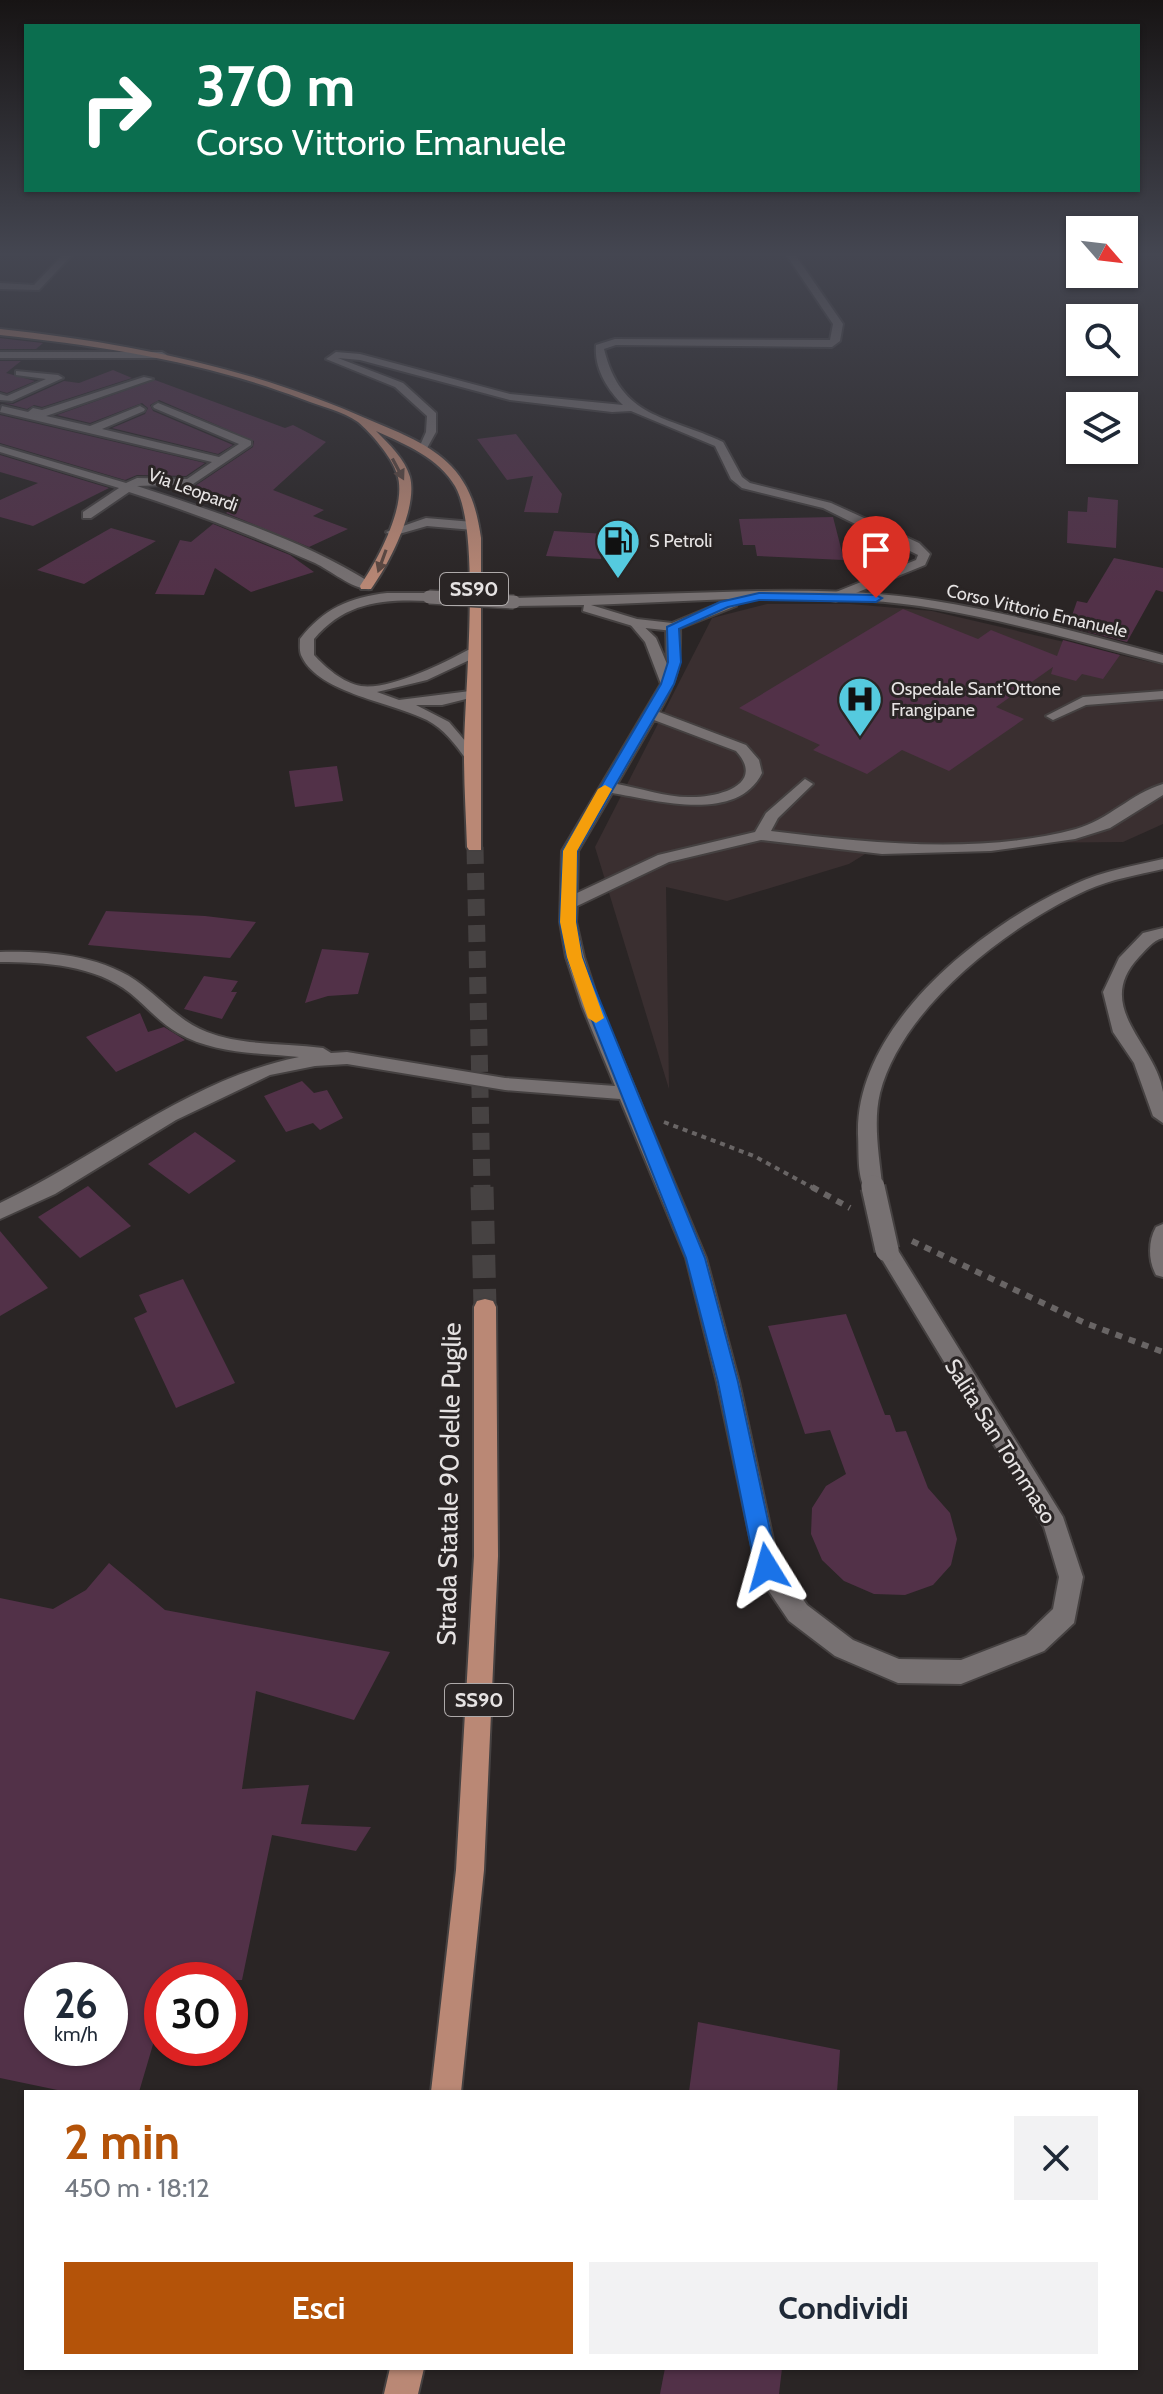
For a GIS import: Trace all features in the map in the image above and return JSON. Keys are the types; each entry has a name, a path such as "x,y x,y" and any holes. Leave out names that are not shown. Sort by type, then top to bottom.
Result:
{"main road":[{"name":"SS90","path":"220,368 239,372 356,416 422,448 455,477 471,512 473,526 471,756 475,847"},
{"path":"356,416 397,462 405,481 383,565 367,592"},
{"name":"Strada Statale 90 delle Puglie","path":"446,2090 470,1870 486,1556 485,1307"},
{"path":"401,2394 407,2370"}],"street":[{"path":"354,368 399,385 432,415 431,432 422,448"},
{"path":"403,368 540,402 629,408 719,444 737,479 746,486 827,505 879,528 924,554 921,562 836,597"},
{"path":"602,368 629,408"},
{"path":"3,402 58,378 20,373"},
{"path":"3,402 42,414 148,379"},
{"path":"3,402 89,431 224,461"},
{"path":"87,515 132,488 137,481 189,482 247,443 158,406"},
{"path":"89,431 140,409"},
{"name":"Via Leopardi","path":"0,449 132,488 234,524 347,573 367,592"},
{"path":"392,532 426,522 473,526"},
{"name":"Corso Vittorio Emanuele","path":"471,756 458,735 435,718 328,678 314,667 304,648 312,631 323,620 367,592 569,603 669,598 836,597 902,600 970,611 1163,659"},
{"name":"Corso Vittorio Emanuele","path":"569,603 636,623 673,627 690,622 702,613 759,596"},
{"path":"668,684 651,641 636,623 657,602 669,598"},
{"name":"Corso Vittorio Emanuele","path":"669,598 691,605 702,613"},
{"name":"Salita San Tommaso","path":"673,627 674,662 668,684 570,851 568,922 575,957 696,1258 728,1382 767,1567 798,1613 844,1648 898,1671 961,1672 1035,1643 1065,1615 1071,1577 1055,1524 887,1250 872,1184 867,1130 871,1093 881,1063 904,1023 927,996 1012,928 1048,904 1115,875 1163,864"},
{"name":"Corso Vittorio Emanuele","path":"364,690 407,684 435,675 473,653"},
{"name":"Corso Vittorio Emanuele","path":"407,684 473,693"},
{"name":"Corso Vittorio Emanuele","path":"393,700 442,701 473,693"},
{"path":"1053,716 1083,701 1163,695"},
{"path":"606,787 692,802 736,793 751,781 755,773 752,760 741,748 651,714"},
{"path":"761,835 771,816 805,784"},
{"path":"569,903 664,858 761,835 882,849 991,846 1075,834 1104,825 1163,789"},
{"path":"1163,933 1149,937 1125,962 1112,992 1122,1032 1143,1062 1163,1116"},
{"path":"0,957 32,956 79,965 121,979 184,1029 214,1040 505,1084 629,1093"},
{"path":"0,1212 48,1189 169,1115 265,1070 347,1058"},
{"path":"1163,1232 1160,1251 1163,1269"}],"shaded area":[{"path":"767,604 850,604 932,611 1163,665 1163,824 1123,842 1012,843 870,851 849,864 727,901 666,887 669,1089 595,847 712,618"}],"building":[{"path":"0,368 13,368 6,373 35,381 7,393 0,391"},
{"path":"113,370 132,378 42,407 34,405 27,409 4,403 13,404 64,381 79,383"},
{"path":"155,380 285,428 293,425 326,442 273,490 324,510 313,516 348,529 309,547 226,513 234,507 168,488 195,486 253,447 254,441 159,400 150,405 153,411 233,445 218,454 112,428 145,414 148,408 142,403 90,423 57,415"},
{"path":"0,415 205,463 186,476 137,475 125,480 0,443"},
{"path":"516,434 562,494 558,513 524,512 533,476 507,480 477,439"},
{"path":"0,455 109,488 33,526 0,517 0,500 38,483 0,472"},
{"path":"1088,497 1118,500 1116,548 1067,543 1068,511 1087,512"},
{"path":"833,517 844,560 757,556 755,545 743,545 739,519"},
{"path":"213,524 290,555 314,572 251,592 215,568 204,595 155,594 180,540 191,542"},
{"path":"111,528 156,541 84,584 37,570"},
{"path":"554,531 607,534 601,559 546,556"},
{"path":"1114,558 1163,568 1163,592 1156,590 1127,642 1068,627 1077,601 1087,603"},
{"path":"903,609 978,639 991,630 1057,656 1063,640 1120,655 1103,679 1082,674 1076,681 1051,674 1053,667 996,707 1024,719 949,771 902,750 867,774 813,750 820,745 739,708"},
{"path":"337,766 343,801 295,807 289,771"},
{"path":"106,911 256,922 230,958 88,945"},
{"path":"322,949 369,953 358,994 328,996 305,1003"},
{"path":"204,976 238,981 231,992 237,992 222,1019 184,1009"},
{"path":"140,1013 148,1032 164,1027 185,1040 116,1072 86,1037"},
{"path":"302,1081 314,1093 327,1090 343,1118 320,1130 313,1123 286,1132 264,1096"},
{"path":"195,1132 236,1161 189,1194 148,1164"},
{"path":"88,1186 131,1226 80,1258 38,1217"},
{"path":"0,1231 48,1288 0,1316"},
{"path":"183,1279 235,1383 176,1408 134,1318 147,1312 139,1295"},
{"path":"846,1314 885,1415 890,1415 896,1432 906,1431 928,1488 950,1513 957,1539 951,1565 933,1585 905,1595 874,1594 844,1581 822,1560 811,1534 812,1508 826,1486 846,1474 830,1430 805,1434 768,1326"},
{"path":"109,1563 165,1610 390,1652 354,1720 256,1691 242,1789 309,1785 301,1824 371,1827 356,1851 272,1835 246,1962 144,1962 144,2066 147,2066 140,2090 57,2090 0,2078 0,1598 53,1609 86,1590"},
{"path":"698,2022 840,2050 837,2090 689,2090"},
{"path":"665,2370 782,2370 779,2394 660,2394"}],"tunnel":[{"path":"475,847 482,1189"},
{"path":"482,1187 485,1307"}],"slow traffic":[{"path":"596,1018 575,957 568,922 570,851 605,789"}],"place":[{"name":"S Petroli","path":"618,580"},
{"name":"Ospedale Sant'Ottone Frangipane","path":"860,738"}],"route":[{"path":"767,1567 761,1525 744,1468 728,1382 696,1258 591,1006 575,957 568,922 570,851 668,684 674,662 673,627 690,622 724,604 759,596 876,598"}]}
